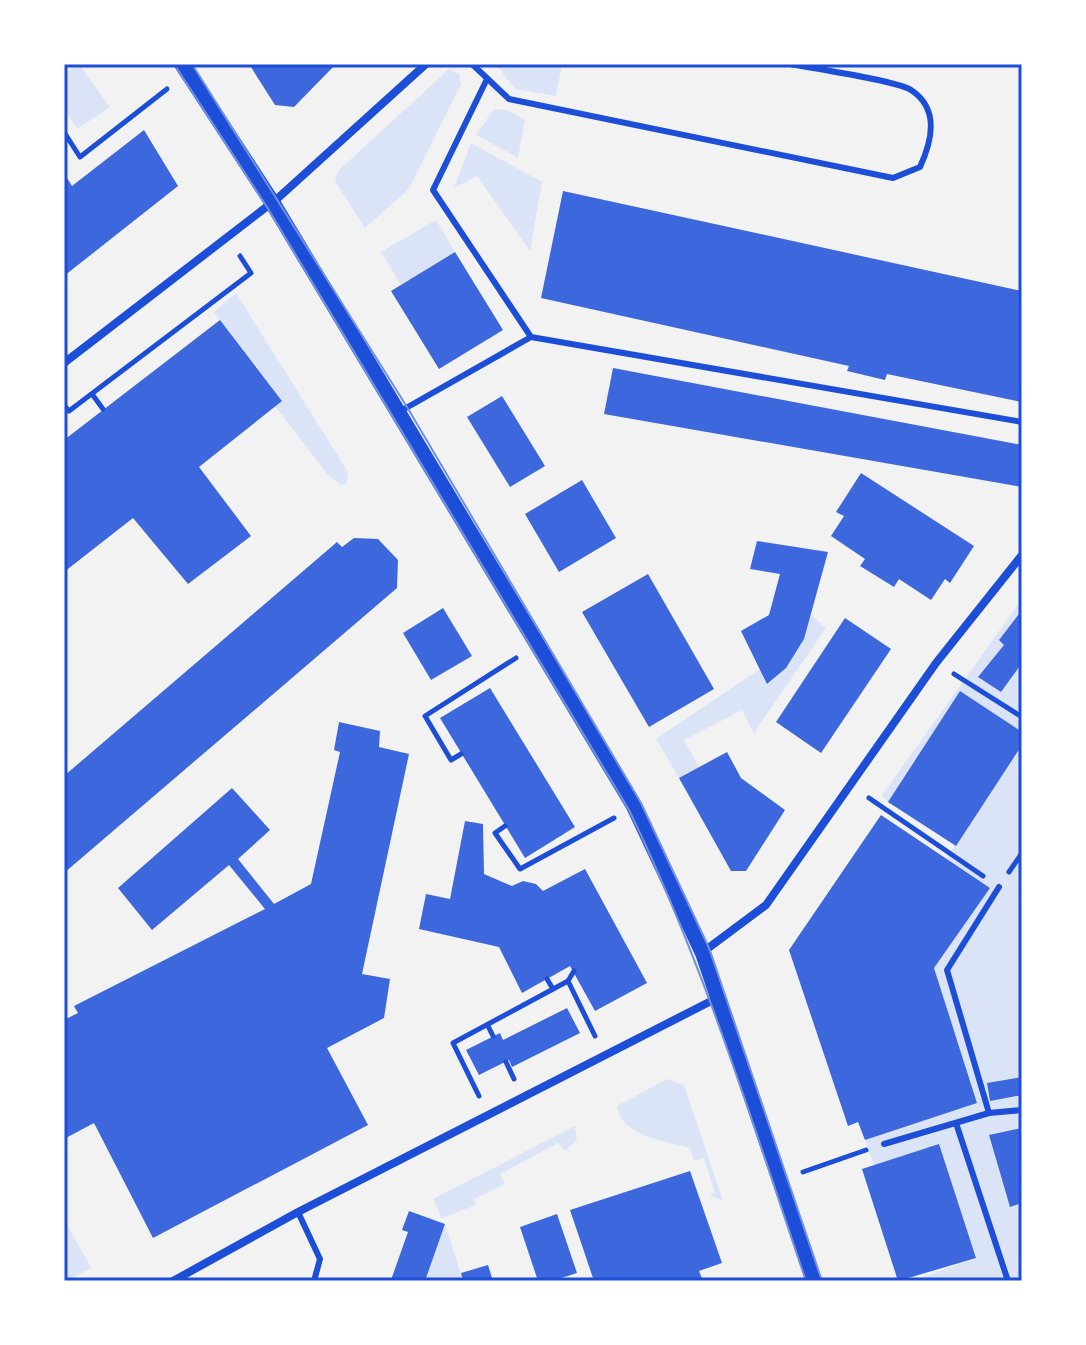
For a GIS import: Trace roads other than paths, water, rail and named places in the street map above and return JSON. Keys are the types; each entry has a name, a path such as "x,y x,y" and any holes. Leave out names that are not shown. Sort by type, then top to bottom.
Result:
{"main road":[{"path":"185,69 272,202 634,806 703,953 814,1281"}],"street":[{"path":"64,363 229,238 426,64"},
{"path":"703,953 766,905 936,663 1022,555"},
{"path":"173,1281 298,1212 719,997"}],"lane":[{"path":"472,64 509,99 893,178 920,167 932,140 929,110 910,89 790,64"},
{"path":"487,79 433,190 531,337"},
{"path":"399,412 531,337 1022,422"},
{"path":"989,1113 947,970 999,887"},
{"path":"884,1144 989,1113 1022,1110"},
{"path":"956,1123 1008,1281"},
{"path":"298,1212 320,1259 314,1281"}],"tram line":[{"path":"174,64 267,207 629,810 656,867 703,984 806,1281"},
{"path":"192,64 407,407 641,803 709,948 822,1281"}]}
